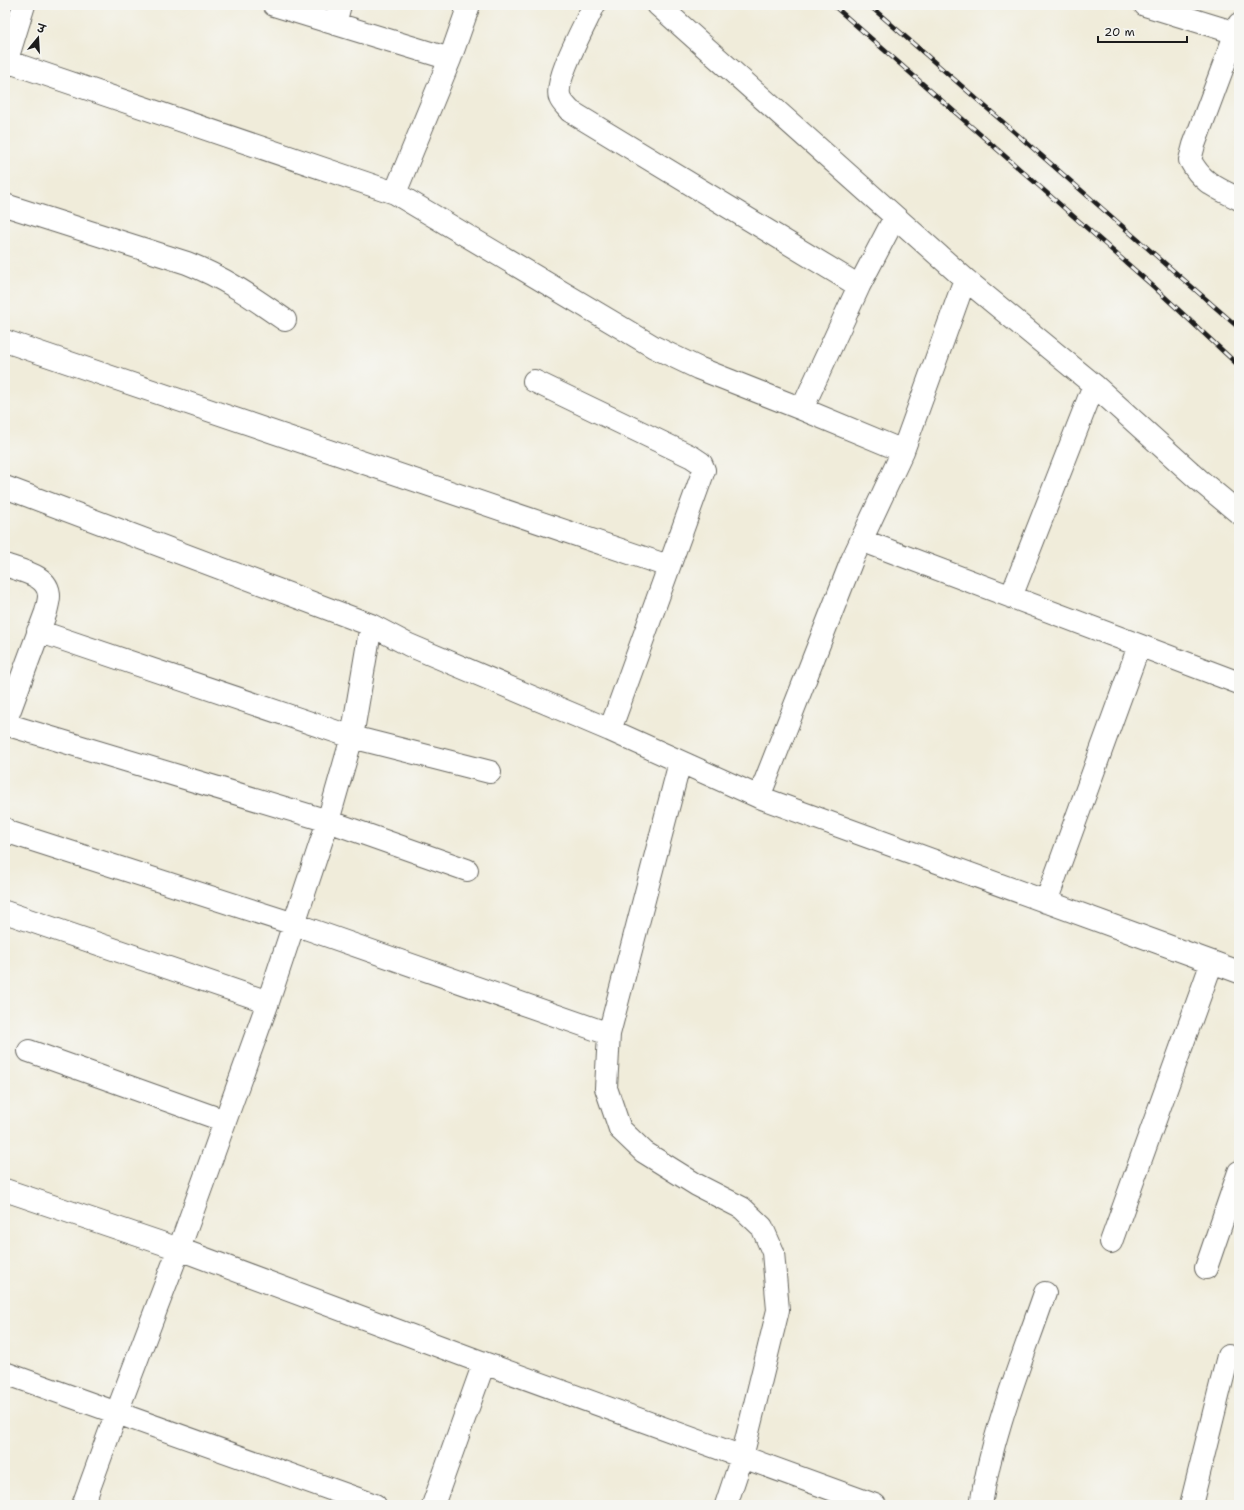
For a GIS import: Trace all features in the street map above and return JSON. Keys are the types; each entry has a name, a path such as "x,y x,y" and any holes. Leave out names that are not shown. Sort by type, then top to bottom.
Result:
{"street":[{"path":"24,5 6,64 395,194 654,347 698,368 903,451"},
{"path":"274,5 337,14 450,59"},
{"path":"395,194 450,59 469,5"},
{"path":"594,5 562,73 559,85 560,99 570,111 859,286"},
{"path":"658,5 965,279 1094,385 1198,479 1239,513"},
{"path":"1145,5 1237,28 1194,145 1190,160 1197,173 1213,186 1239,199"},
{"path":"5,205 187,263 207,271 239,288 285,320"},
{"path":"802,409 859,286 895,217"},
{"path":"759,797 861,540 903,451 965,279"},
{"path":"5,341 668,566"},
{"path":"534,381 701,463 704,470 668,566 610,730"},
{"path":"1011,597 1094,385"},
{"path":"5,487 372,625 409,645 610,730 759,797 1239,972"},
{"path":"861,540 1239,683"},
{"path":"5,565 35,576 46,584 49,596 46,612 5,724 328,821 467,870"},
{"path":"83,1505 179,1249 268,1002 328,821 352,737 372,625"},
{"path":"38,631 352,737 490,772"},
{"path":"1046,902 1139,646"},
{"path":"680,762 609,1034 606,1088 620,1129 644,1152 697,1185 742,1208 762,1226 773,1252 778,1310 742,1457 726,1505"},
{"path":"5,830 294,924 609,1034"},
{"path":"5,912 268,1002"},
{"path":"1111,1242 1212,962"},
{"path":"29,1051 225,1121"},
{"path":"1206,1268 1239,1172"},
{"path":"5,1190 179,1249 484,1363 875,1505"},
{"path":"981,1505 984,1480 999,1428 1045,1293"},
{"path":"1191,1505 1228,1356"},
{"path":"433,1505 484,1363"},
{"path":"5,1372 375,1505"}],"railway":[{"path":"833,5 1154,287 1239,366"},
{"path":"869,5 1239,328"}]}
